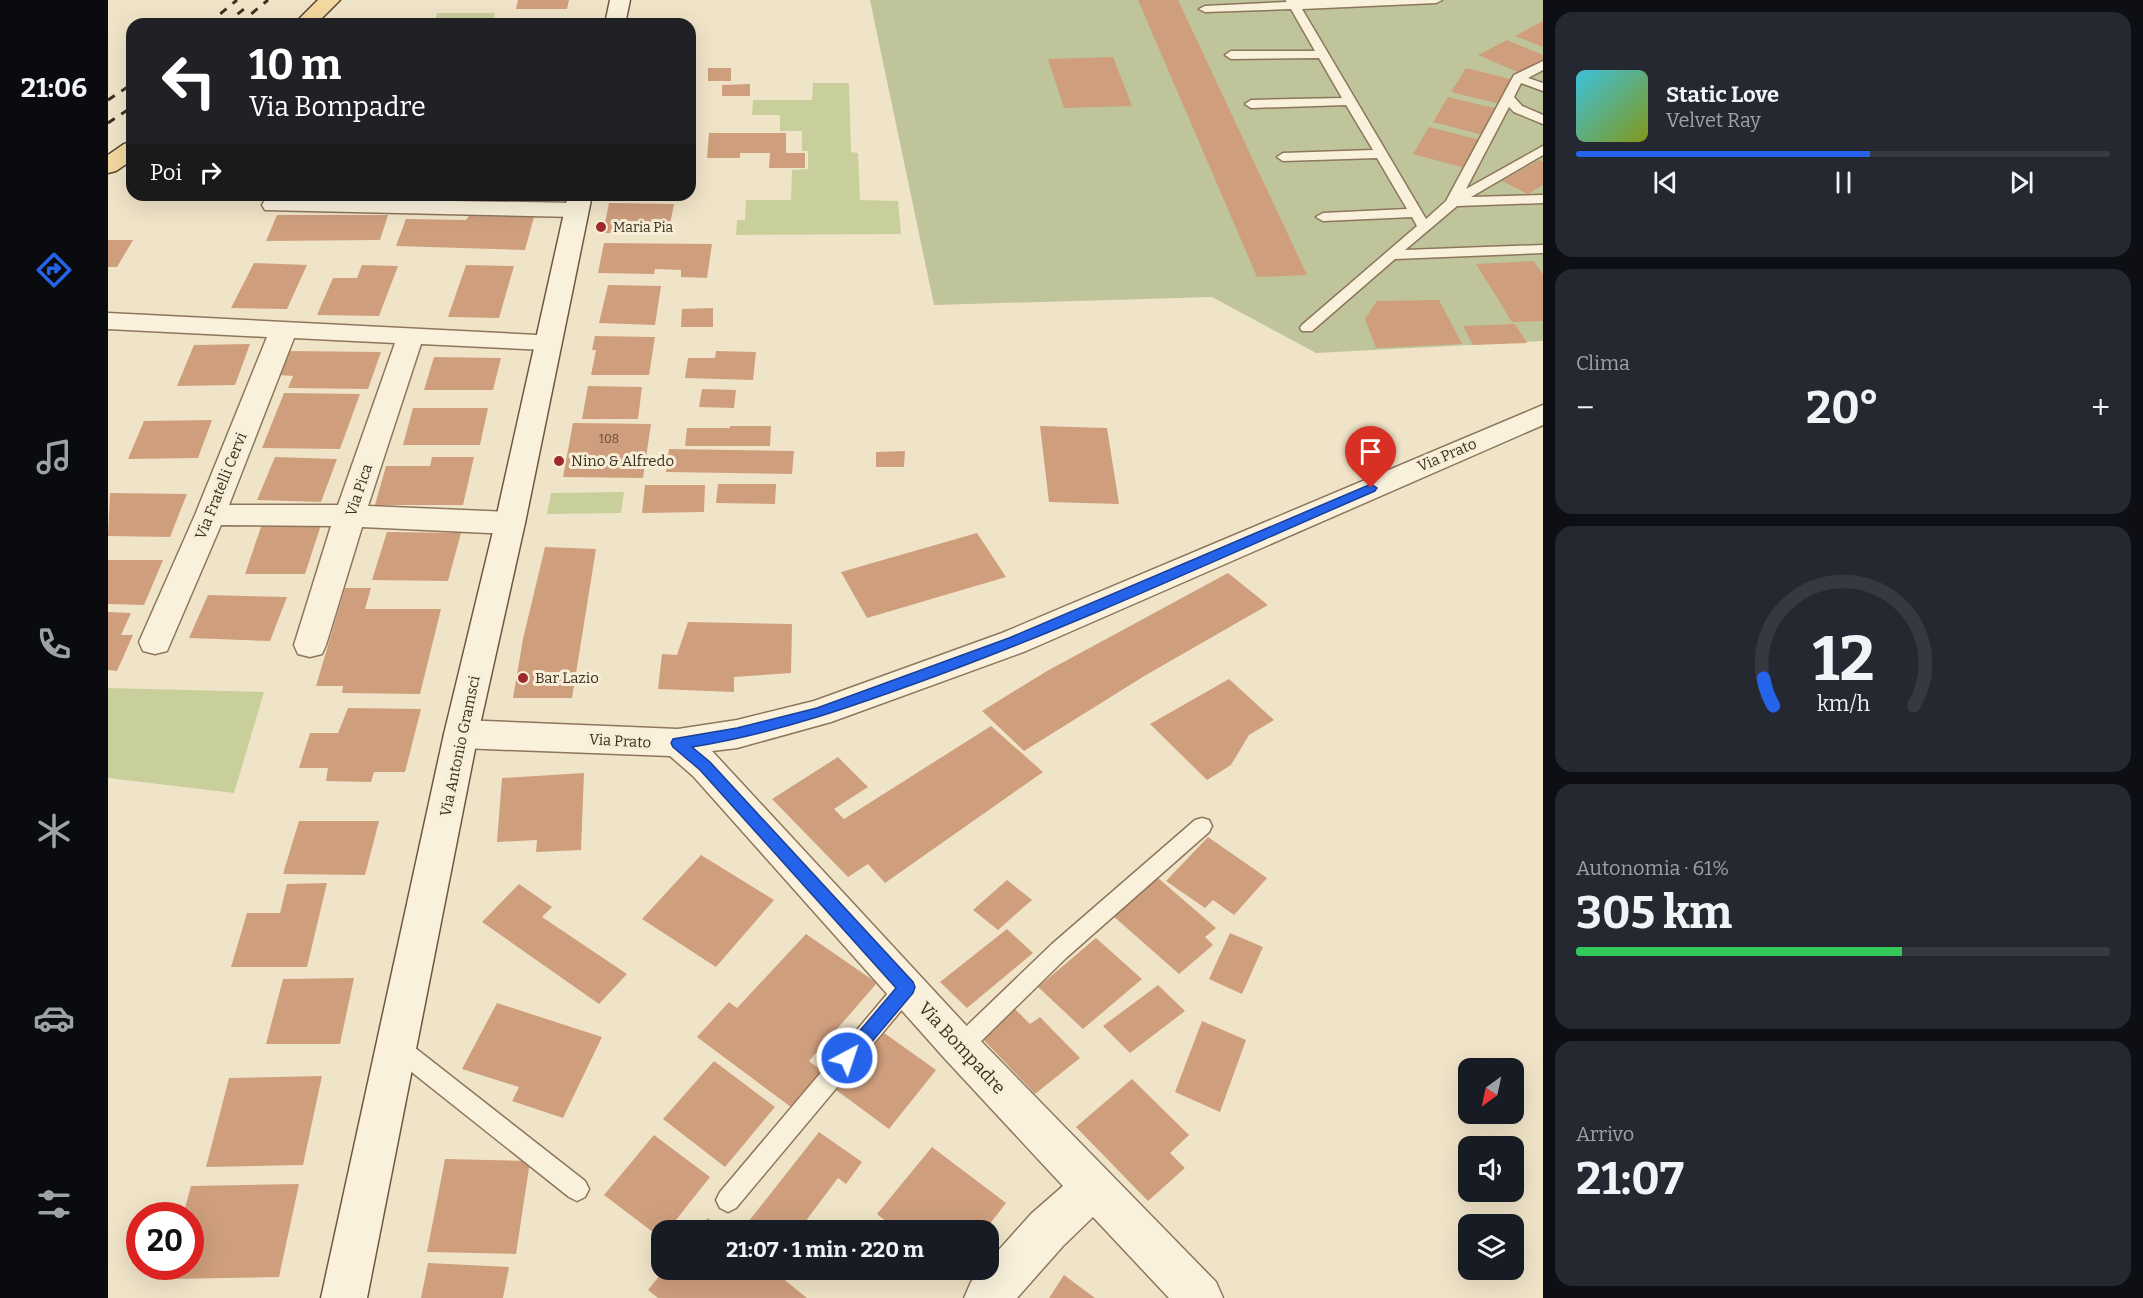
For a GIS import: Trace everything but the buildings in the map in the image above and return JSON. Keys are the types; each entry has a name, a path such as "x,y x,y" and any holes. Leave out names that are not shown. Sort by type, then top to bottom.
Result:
{"main road":[{"path":"310,18 330,0"},
{"path":"108,166 126,153"}],"street":[{"path":"616,18 620,0"},
{"path":"274,205 578,203"},
{"name":"Via Antonio Gramsci","path":"345,1298 461,734 510,523 578,203"},
{"path":"108,321 547,342"},
{"name":"Via Fratelli Cervi","path":"155,642 210,515 284,329"},
{"name":"Via Pica","path":"310,645 350,516 411,335"},
{"name":"Via Prato","path":"461,734 678,743 737,734 819,713 1014,642 1543,414"},
{"path":"210,515 350,516 510,523"},
{"name":"Via Bompadre","path":"678,743 705,766 960,1047 1200,1298"},
{"path":"987,1298 1047,1230 1093,1188"}],"lane":[{"path":"1205,9 1292,3 1436,0"},
{"path":"1292,3 1424,227"},
{"path":"1231,55 1322,54"},
{"path":"1452,203 1518,78 1543,65"},
{"path":"1518,78 1543,87"},
{"path":"1508,98 1518,109 1543,120"},
{"path":"1251,104 1350,101"},
{"path":"1307,328 1452,203 1543,150"},
{"path":"1283,157 1381,154"},
{"path":"1452,203 1543,199"},
{"path":"1323,217 1416,213"},
{"path":"1392,255 1543,249"},
{"path":"960,1047 1059,951 1202,826"},
{"path":"728,1200 907,987"},
{"path":"397,1047 577,1189"}],"green space":[{"path":"870,0 1543,0 1543,341 1316,353 1212,297 934,305"},
{"path":"437,13 495,13 494,18 436,18"},
{"path":"813,83 849,83 851,152 858,153 860,200 898,201 901,234 736,235 737,220 745,220 746,200 791,200 792,170 808,169 808,151 802,151 802,131 780,131 780,115 752,115 753,100 812,100"},
{"path":"624,492 621,513 547,514 551,493"},
{"path":"108,688 264,692 234,793 108,778"}],"railway":[{"path":"215,18 237,0"},
{"path":"246,18 268,0"},
{"path":"233,18 244,9"},
{"path":"108,100 126,88"},
{"path":"108,123 126,111"}],"place":[{"name":"Maria Pia","path":"601,227"},
{"name":"Nino & Alfredo","path":"559,461"},
{"name":"Bar Lazio","path":"523,678"}],"route":[{"path":"847,1058 907,987 705,766 678,743 737,734 819,713 1014,642 1371,488"}]}
